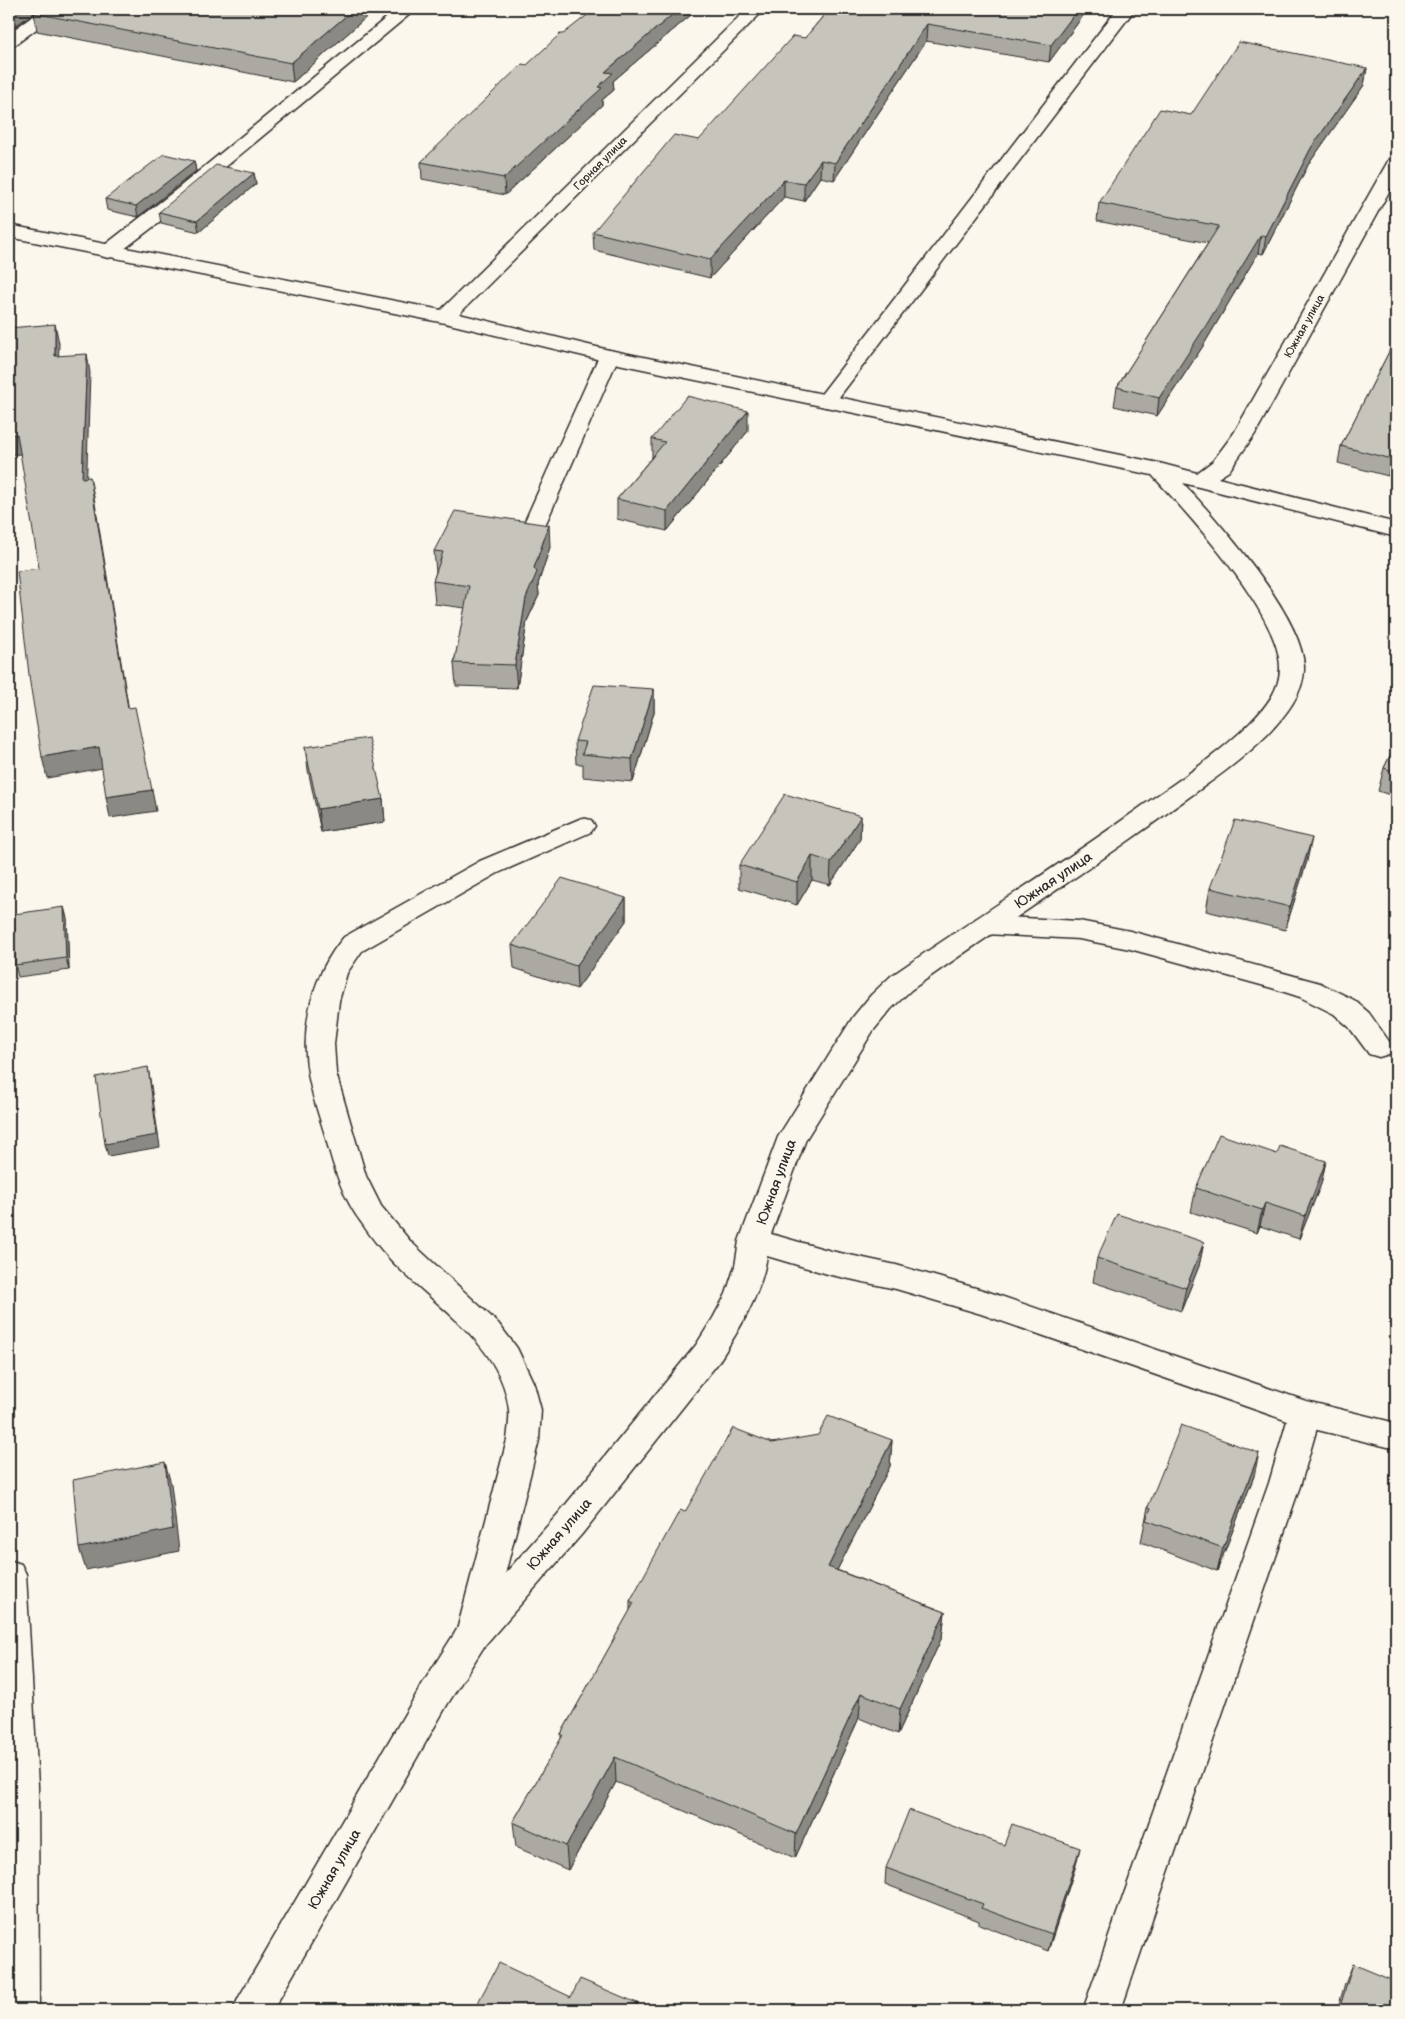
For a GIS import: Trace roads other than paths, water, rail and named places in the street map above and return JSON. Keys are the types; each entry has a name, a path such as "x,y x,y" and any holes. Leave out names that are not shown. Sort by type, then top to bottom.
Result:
{"street":[{"path":"9,41 54,9"},
{"path":"108,252 171,205 407,9"},
{"name":"Горная улица","path":"445,317 756,9"},
{"path":"826,401 1126,9"},
{"name":"Южная улица","path":"1201,480 1221,466 1244,434 1396,163"},
{"path":"9,231 445,317 609,356 1159,470 1396,530"},
{"path":"536,520 609,356"},
{"name":"Южная улица","path":"252,2010 435,1694 474,1634 570,1524 706,1354 725,1326 741,1294 750,1266 754,1240 792,1137 863,1024 881,1002 901,983 1133,826 1205,773 1268,719 1288,687 1292,665 1283,632 1241,565 1213,528 1159,470"},
{"path":"474,1634 523,1440 525,1410 518,1384 506,1357 487,1332 400,1250 370,1213 351,1176 322,1073 320,1044 325,1001 333,973 341,958 353,944 489,868 582,826"},
{"path":"986,925 1079,930 1130,940 1278,980 1310,990 1344,1007 1370,1033 1379,1047"},
{"path":"754,1240 831,1263 896,1277 986,1303 1305,1414 1396,1436"},
{"path":"1102,2010 1285,1483 1305,1414"},
{"path":"9,1574 20,1786 20,2010"}]}
